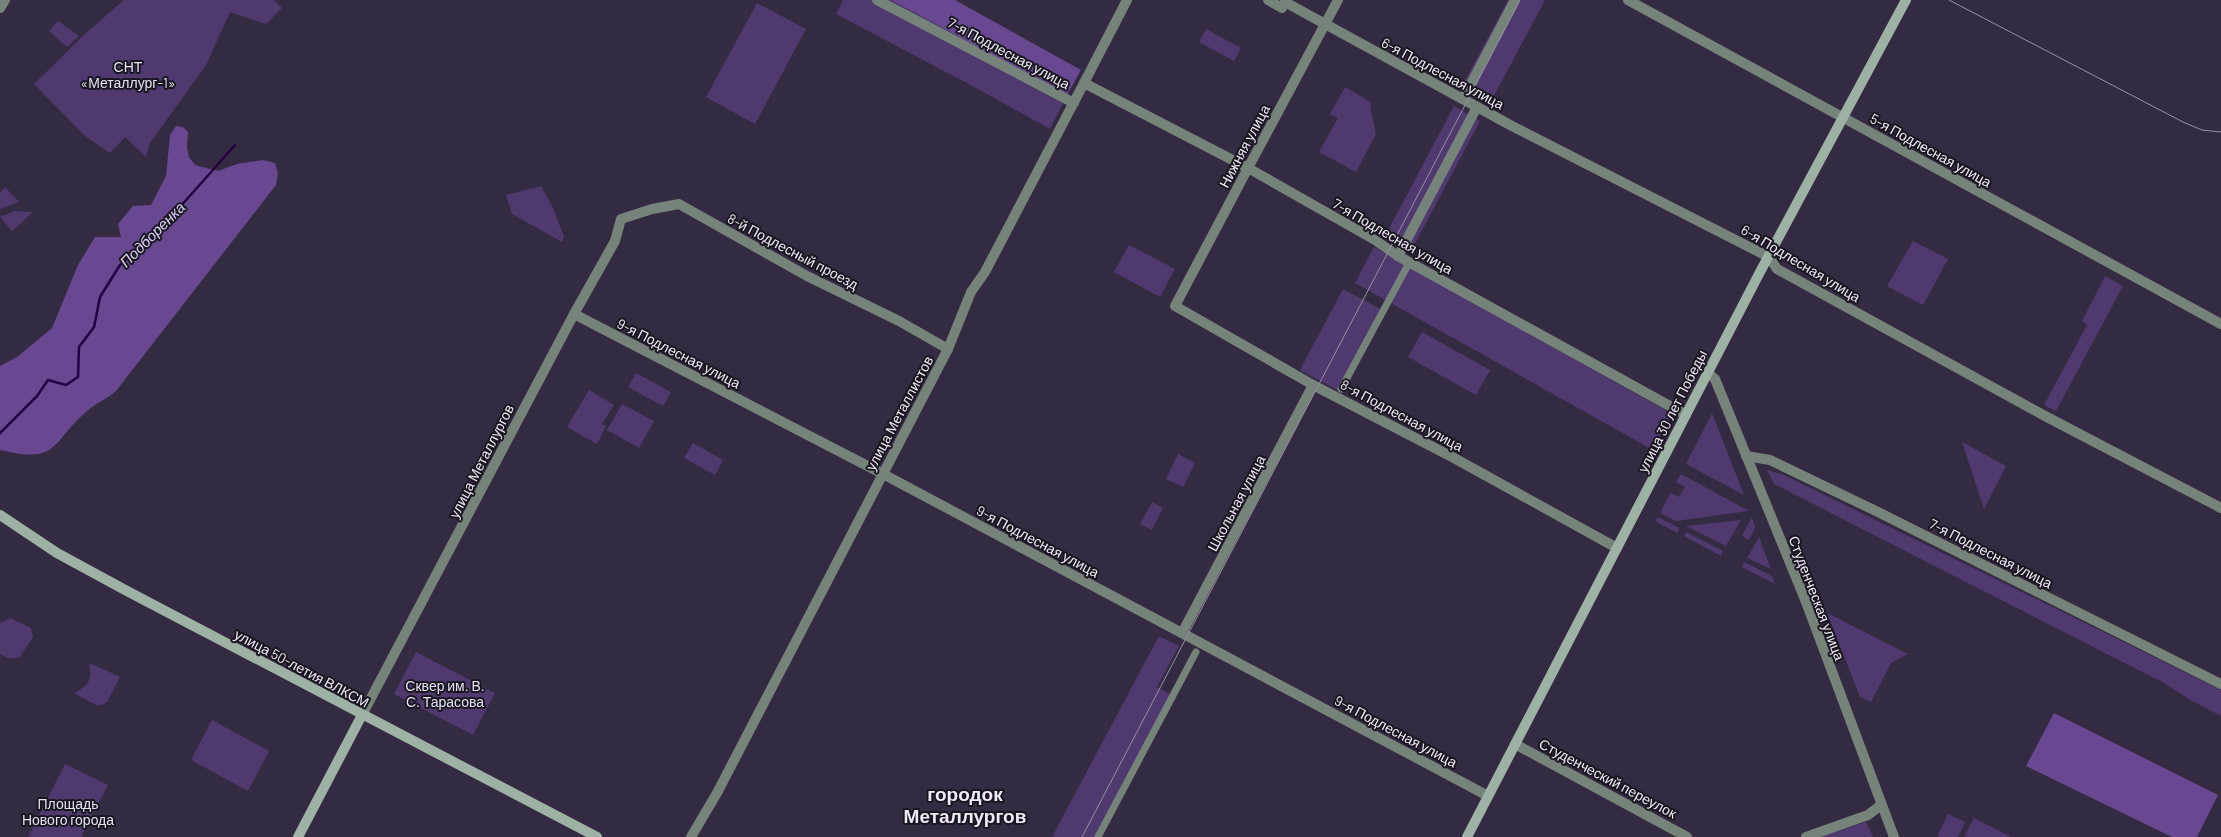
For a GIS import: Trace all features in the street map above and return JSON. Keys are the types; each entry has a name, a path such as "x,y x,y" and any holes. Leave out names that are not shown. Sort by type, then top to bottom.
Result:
{"main road":[{"name":"улица 30 лет Победы","path":"1467,837 1768,257 1906,0"},
{"name":"улица 50-летия ВЛКСМ","path":"0,515 57,553 596,837"},
{"path":"298,837 362,715"}],"street":[{"path":"0,8 5,0"},
{"name":"7-я Подлесная улица","path":"877,0 1074,103"},
{"name":"улица Металлистов","path":"691,837 717,793 948,349 971,292 985,272 1128,0"},
{"name":"6-я Подлесная улица","path":"1268,0 1284,5 1325,24 1477,107 1768,257 1777,269 2045,416 2221,508"},
{"name":"Нижняя улица","path":"1175,306 1338,0"},
{"path":"1463,99 1515,0"},
{"name":"5-я Подлесная улица","path":"1628,0 2221,324"},
{"name":"7-я Подлесная улица","path":"1084,83 1248,168 1375,240 1409,263 1686,415"},
{"path":"1398,256 1477,107"},
{"name":"8-й Подлесный проезд","path":"621,219 652,208 679,204 807,276 948,349"},
{"name":"улица Металлургов","path":"362,715 615,240 621,219"},
{"path":"1340,390 1409,263"},
{"name":"8-я Подлесная улица","path":"1175,306 1313,385 1454,458 1617,548"},
{"name":"9-я Подлесная улица","path":"574,314 883,474 1488,796"},
{"name":"Студенческая улица","path":"1708,373 1715,379 1806,602 1894,837"},
{"name":"Школьная улица","path":"1182,633 1313,385"},
{"name":"7-я Подлесная улица","path":"1746,456 1770,460 2221,684"},
{"path":"1098,837 1196,652"},
{"name":"Студенческий переулок","path":"1515,744 1687,837"},
{"path":"1806,837 1868,815 1881,805"}],"green space":[{"name":"СНТ «Металлург-1»","path":"124,0 274,0 282,8 266,24 230,12 206,65 150,143 146,157 125,137 110,153 85,136 34,84 86,33"},
{"path":"843,0 891,0 1067,95 1050,129 836,14"},
{"path":"1508,0 1545,0 1489,105 1460,90"},
{"path":"757,3 806,29 755,124 706,97"},
{"path":"58,21 79,36 67,47 49,31"},
{"path":"1206,29 1241,48 1234,61 1199,42"},
{"path":"1345,87 1372,103 1370,106 1376,134 1356,172 1319,152 1338,118 1330,114"},
{"path":"1454,106 1480,121 1410,253 1384,238"},
{"path":"541,186 553,208 564,237 562,242 512,214 506,195"},
{"path":"5,187 19,202 0,209 0,193"},
{"path":"15,211 33,212 12,231 0,217"},
{"path":"1913,241 1948,259 1923,305 1887,286"},
{"path":"1129,245 1175,269 1160,297 1114,272"},
{"path":"1374,247 1672,414 1653,450 1355,283"},
{"path":"2105,276 2123,286 2056,411 2044,405 2087,325 2082,321"},
{"path":"1343,289 1386,312 1343,393 1300,370"},
{"path":"1422,332 1490,370 1476,395 1408,357"},
{"path":"636,373 671,392 663,406 628,387"},
{"path":"589,390 614,405 602,424 606,426 597,444 567,427"},
{"path":"622,404 654,421 639,448 607,430"},
{"path":"1712,413 1744,495 1686,464"},
{"path":"1962,442 2006,466 1984,509"},
{"path":"693,443 723,460 715,475 684,458"},
{"path":"1178,454 1195,463 1183,487 1166,479"},
{"path":"1767,470 1784,475 2221,690 2221,716 2192,701 2164,683 1774,484"},
{"path":"1681,474 1749,511 1676,521 1660,513 1670,493 1679,497 1685,487 1676,482"},
{"path":"1152,502 1163,508 1152,530 1140,524"},
{"path":"1658,517 1679,528 1677,533 1655,521"},
{"path":"1752,517 1755,528 1749,540 1742,536"},
{"path":"1741,520 1726,546 1686,526"},
{"path":"1686,532 1723,551 1721,556 1684,536"},
{"path":"1759,537 1771,569 1747,558"},
{"path":"1744,562 1772,576 1775,584 1742,567"},
{"path":"1827,613 1908,654 1891,663 1871,702 1860,697"},
{"path":"10,618 31,628 33,637 20,657 10,659 0,654 0,623"},
{"path":"1159,636 1179,646 1157,687 1172,695 1095,837 1052,837"},
{"name":"Сквер им. В. С. Тарасова","path":"416,652 495,693 473,735 394,694"},
{"path":"90,663 120,677 107,702 98,706 74,693 85,686 90,678"},
{"path":"212,720 269,751 248,791 191,760"},
{"name":"Площадь Нового города","path":"65,764 108,785 81,837 28,837"},
{"path":"1948,814 1965,822 1958,837 1937,837"},
{"path":"1974,818 2011,837 1964,837"},
{"path":"1866,822 1873,837 1819,837"}],"shaded area":[{"path":"891,0 955,0 1081,70 1067,95"},
{"path":"176,126 183,127 188,132 187,148 189,157 195,165 218,171 237,164 263,160 275,163 278,173 276,185 116,391 87,411 59,442 44,453 19,454 0,450 0,366 17,357 52,328 78,265 95,237 121,237 118,224 133,206 151,205 166,176 170,135"},
{"path":"2054,713 2218,795 2197,837 2172,837 2026,766"}],"waterway":[{"name":"Подборенка","path":"0,433 37,396 48,380 66,385 78,377 79,347 94,327 100,297 120,265 172,216 235,145"}],"tram line":[{"path":"1082,837 1520,0"},
{"path":"1949,0 2183,122 2202,130 2221,132"}],"district":[{"name":"городок Металлургов","path":"965,804"}]}
